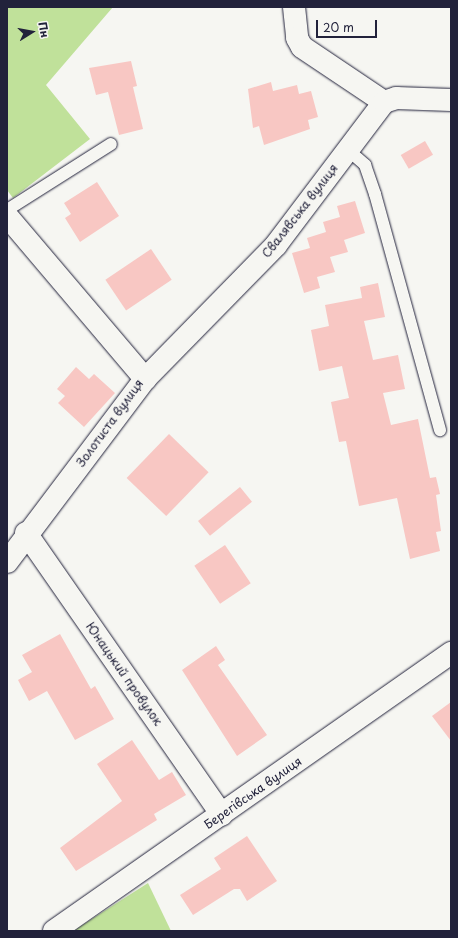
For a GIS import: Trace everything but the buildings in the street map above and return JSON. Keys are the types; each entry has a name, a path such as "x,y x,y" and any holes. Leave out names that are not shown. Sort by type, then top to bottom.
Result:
{"street":[{"path":"294,7 297,38 302,47 384,102 396,98 451,100"},
{"name":"Свалявська вулиця","path":"145,379 276,245 384,102"},
{"name":"Золотиста вулиця","path":"7,216 145,379 26,533 7,562"},
{"name":"Юнацький провулок","path":"26,533 222,815"},
{"name":"Берегівська вулиця","path":"54,931 222,815 451,653"}],"lane":[{"path":"7,210 111,144"},
{"path":"348,150 365,165 375,194 440,430"}],"green space":[{"path":"7,7 113,7 46,85 90,139 13,198 7,190"},
{"path":"148,883 171,931 73,931"}]}
